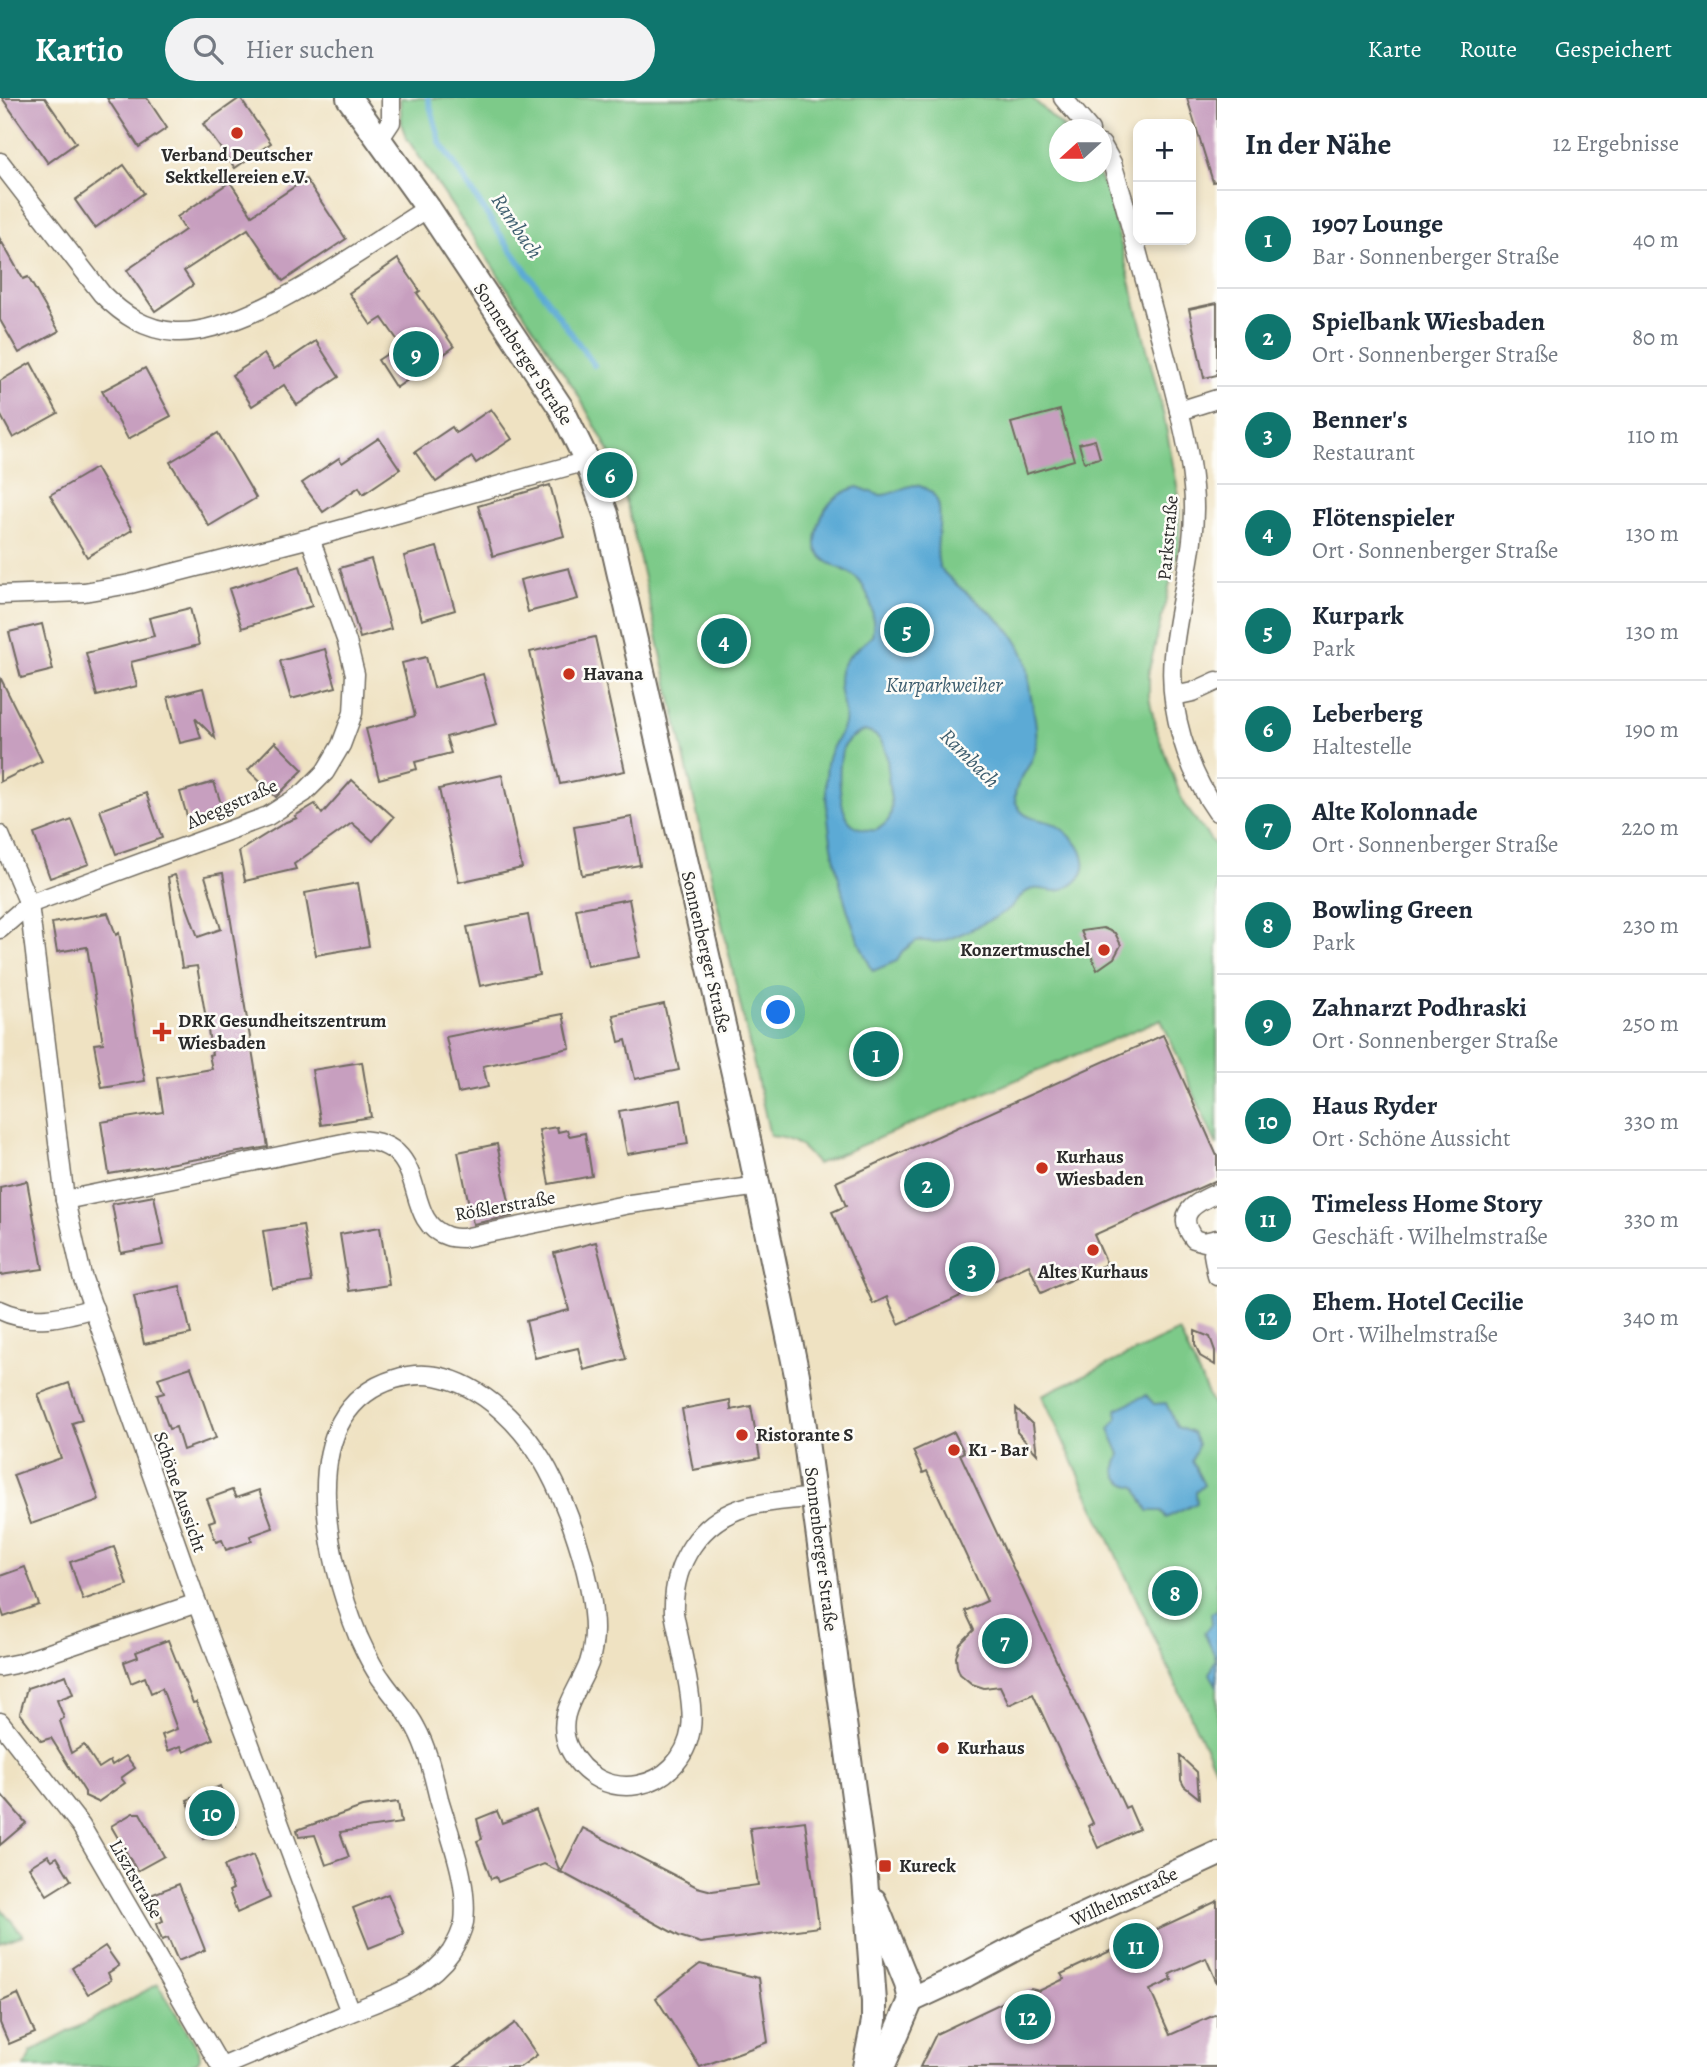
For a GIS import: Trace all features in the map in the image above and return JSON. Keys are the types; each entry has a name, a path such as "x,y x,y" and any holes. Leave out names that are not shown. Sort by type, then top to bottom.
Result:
{"main road":[{"name":"Sonnenberger Straße","path":"349,98 428,208 561,408 587,461 606,514 759,1186 797,1375 865,1878 874,2021 872,2061"},
{"name":"Wilhelmstraße","path":"904,1992 981,1953 1031,1940 1217,1854"},
{"name":"Sonnenberger Straße","path":"865,1878 904,1992"},
{"path":"871,1965 881,1984 904,1992 872,2061"}],"street":[{"path":"379,139 391,122 391,98"},
{"path":"1063,98 1081,119"},
{"path":"0,162 102,294 119,312 139,323 177,332 220,324 291,294 428,208"},
{"name":"Parkstraße","path":"1112,163 1189,448 1194,491 1194,523 1172,657 1174,696 1186,748 1205,796 1217,812"},
{"path":"1180,411 1217,399"},
{"path":"0,595 84,592 110,588 310,538 587,461"},
{"name":"Abeggstraße","path":"0,929 29,904 268,816 304,793 325,772 341,745 353,713 355,674 347,642 310,538"},
{"path":"1174,696 1193,692 1217,681"},
{"name":"Schöne Aussicht","path":"0,835 29,904 72,1240 197,1603 350,2012"},
{"name":"Rößlerstraße","path":"65,1200 358,1140 375,1140 390,1146 401,1156 426,1217 435,1229 446,1236 463,1238 630,1204 759,1186"},
{"path":"1217,1193 1193,1205 1186,1219 1188,1230 1194,1239 1204,1242 1217,1241 1213,1261 1217,1276"},
{"path":"0,1310 15,1317 42,1319 61,1318 94,1308"},
{"path":"221,2067 405,1991 437,1970 453,1949 464,1923 458,1865 425,1747 408,1714 371,1664 349,1612 334,1557 327,1506 326,1465 333,1436 357,1400 384,1382 400,1377 433,1375 449,1378 490,1402 516,1426 537,1452 558,1489 584,1566 594,1615 591,1655 564,1717 566,1739 586,1772 616,1786 637,1786 656,1778 672,1766 687,1744 692,1718 673,1598 680,1568 694,1543 719,1519 735,1511 751,1506 814,1497"},
{"path":"0,1667 20,1663 197,1603"},
{"name":"Lisztstraße","path":"0,1722 81,1826 221,2067"}],"green space":[{"path":"400,98 1032,98 1054,119 1049,119 1049,182 1102,182 1109,197 1164,417 1179,496 1180,542 1149,670 1149,697 1156,729 1183,803 1217,848 1217,1146 1161,1019 817,1164 797,1144 770,1136 629,512 610,453 576,391 406,137 402,126"},
{"path":"1179,1331 1217,1414 1217,1773 1042,1395"},
{"path":"0,1907 23,1935 0,1943"},
{"path":"158,1984 199,2050 198,2062 186,2067 25,2067 31,2052"}],"water":[{"name":"Kurparkweiher","path":"911,486 929,490 936,498 940,520 940,568 1013,635 1027,665 1036,725 1036,745 1032,759 1017,786 1016,803 1026,815 1056,825 1072,838 1083,854 1084,863 1078,880 1068,887 1057,891 1028,891 1008,910 992,919 947,939 936,942 916,941 903,951 897,961 873,971 862,950 844,898 831,841 826,787 828,758 845,720 839,685 841,667 850,655 872,636 872,612 864,587 853,575 824,559 817,550 816,540 825,510 841,494 857,487 884,495","holes":["863,731 879,738 886,752 891,807 888,821 877,830 863,829 851,823 841,796 840,761 845,744"]},
{"path":"1146,1395 1154,1404 1166,1403 1177,1427 1193,1433 1198,1444 1192,1461 1204,1485 1196,1492 1197,1503 1166,1518 1161,1511 1148,1511 1136,1487 1122,1482 1115,1470 1120,1454 1109,1429 1117,1419 1116,1409"},
{"path":"1217,1610 1217,1686 1210,1674 1216,1658 1204,1633 1212,1623 1211,1613"}],"building":[{"path":"2,98 45,98 76,143 48,163"},
{"path":"107,98 147,98 167,128 139,147"},
{"name":"Verband Deutscher Sektkellereien e.V.","path":"240,98 271,143 235,168 203,124"},
{"path":"1187,98 1217,98 1217,181 1213,182 1196,127 1196,119 1194,119"},
{"path":"124,165 144,193 95,228 75,200"},
{"path":"306,179 346,239 283,281 248,229 184,271 193,285 155,311 127,270 185,230 177,217 230,182 252,215"},
{"path":"0,239 23,279 28,277 59,331 19,353 0,320"},
{"path":"398,259 420,291 417,293 454,347 396,388 378,360 401,345 382,318 371,325 349,293"},
{"path":"1217,303 1217,375 1204,378 1189,309"},
{"path":"316,341 339,377 297,405 284,385 252,406 232,375 264,354 274,369"},
{"path":"31,363 58,413 13,438 0,414 0,381"},
{"path":"145,368 171,416 128,439 102,391"},
{"path":"491,409 512,439 476,463 472,457 436,482 415,452 452,427 456,433"},
{"path":"1060,410 1074,460 1026,474 1011,423"},
{"path":"218,433 256,498 209,526 170,462"},
{"path":"379,438 400,469 363,494 359,487 323,512 302,483 339,458 342,463"},
{"path":"1095,440 1100,458 1084,462 1079,444"},
{"path":"96,468 132,530 87,557 50,495"},
{"path":"550,485 564,536 493,556 478,506"},
{"path":"437,547 455,610 422,620 404,556"},
{"path":"371,559 391,629 360,638 340,568"},
{"path":"300,566 312,606 242,628 229,589"},
{"path":"569,568 578,599 528,612 520,580"},
{"path":"190,608 199,645 131,662 137,686 97,696 86,653 154,636 149,618"},
{"path":"42,624 53,670 21,678 9,632"},
{"path":"595,637 625,771 560,784 530,652"},
{"path":"325,649 336,687 291,699 280,661"},
{"path":"426,657 434,688 483,674 497,724 446,737 451,753 415,762 417,769 379,779 366,729 415,716 402,663"},
{"path":"0,677 42,761 0,782"},
{"path":"203,688 215,738 195,718 201,738 180,743 168,697"},
{"path":"275,742 303,770 276,797 248,770"},
{"path":"502,775 522,868 459,882 439,789"},
{"path":"352,780 394,817 373,841 352,823 294,864 296,869 245,881 239,851 297,818 295,816 315,804 322,814"},
{"path":"214,782 224,813 189,823 180,792"},
{"path":"146,793 162,838 116,854 100,810"},
{"path":"632,817 640,865 582,875 574,827"},
{"path":"72,820 89,864 50,878 34,834"},
{"path":"223,873 268,1147 109,1174 101,1122 163,1112 158,1078 212,1069 209,1055 212,1054 197,966 182,968 168,877 175,875 198,937 221,929 205,876"},
{"path":"358,883 369,946 316,955 305,893"},
{"path":"629,899 640,957 587,966 576,909"},
{"path":"108,913 116,935 119,933 145,1081 102,1088 94,1044 103,1043 87,947 57,952 52,923"},
{"path":"528,915 539,974 480,986 467,927"},
{"name":"Konzertmuschel","path":"1103,928 1115,933 1121,945 1114,958 1097,970 1081,931"},
{"path":"664,1004 679,1070 635,1079 626,1040 619,1042 613,1015"},
{"path":"563,1014 570,1048 483,1066 488,1087 458,1093 446,1037"},
{"name":"Kurhaus Wiesbaden","path":"1163,1035 1217,1156 1217,1180 1094,1235 1107,1264 1041,1293 1029,1265 899,1324 887,1297 873,1304 832,1212 846,1206 836,1182"},
{"path":"362,1062 371,1117 321,1125 312,1070"},
{"path":"681,1100 688,1144 627,1154 619,1111"},
{"path":"557,1127 558,1132 567,1130 569,1136 585,1133 592,1176 549,1184 539,1130"},
{"path":"497,1144 512,1216 473,1224 458,1152"},
{"path":"27,1181 43,1269 0,1275 0,1187"},
{"path":"154,1196 164,1245 121,1253 112,1204"},
{"path":"303,1225 312,1282 272,1288 263,1231"},
{"path":"380,1227 389,1285 349,1291 340,1234"},
{"path":"596,1242 626,1359 584,1370 578,1348 535,1358 526,1321 569,1310 554,1253"},
{"path":"180,1286 191,1334 144,1344 134,1296"},
{"path":"1195,1331 1210,1337 1215,1351 1215,1365 1200,1356 1195,1344"},
{"path":"191,1367 216,1438 183,1450 176,1427 169,1429 157,1395 164,1393 158,1378"},
{"path":"69,1383 82,1420 72,1423 99,1500 31,1524 13,1475 61,1458 38,1394"},
{"path":"730,1400 731,1410 751,1406 760,1458 693,1470 682,1409"},
{"path":"1016,1408 1033,1425 1037,1454 1017,1432"},
{"path":"954,1432 964,1452 960,1454 1125,1808 1129,1806 1139,1829 1098,1848 1088,1826 1093,1823 1033,1694 1009,1705 1000,1686 984,1688 972,1684 960,1674 957,1666 956,1657 960,1644 974,1630 965,1611 987,1601 927,1471 923,1473 913,1451"},
{"path":"232,1490 236,1498 259,1490 273,1528 250,1536 252,1541 226,1550 222,1540 216,1542 209,1522 215,1520 207,1499"},
{"path":"114,1547 127,1585 83,1600 70,1562"},
{"path":"25,1567 39,1605 4,1617 0,1606 0,1576"},
{"path":"168,1640 193,1703 196,1702 213,1739 184,1752 181,1746 168,1751 162,1735 177,1729 162,1688 151,1693 145,1677 131,1683 124,1662 138,1657 136,1652"},
{"path":"66,1675 73,1694 57,1700 64,1718 60,1721 71,1753 84,1745 99,1768 110,1761 112,1765 126,1756 135,1768 121,1778 125,1783 98,1802 85,1796 51,1738 41,1741 20,1713 27,1688"},
{"path":"1180,1756 1197,1772 1199,1798 1184,1786 1181,1780"},
{"path":"220,1786 236,1826 203,1839 187,1800"},
{"path":"0,1793 26,1823 0,1845"},
{"path":"398,1802 401,1823 340,1832 349,1857 326,1865 315,1835 299,1837 297,1830 362,1807"},
{"path":"536,1810 560,1872 544,1864 498,1882 496,1877 491,1879 477,1841 482,1839 477,1819 497,1811 502,1823"},
{"path":"133,1813 140,1813 164,1856 137,1871 111,1826"},
{"path":"805,1821 819,1927 701,1943 679,1936 561,1872 583,1828 697,1887 712,1891 758,1885 750,1828"},
{"path":"48,1855 52,1860 57,1857 71,1880 47,1895 29,1867"},
{"path":"253,1855 270,1898 237,1913 229,1891 233,1889 224,1866"},
{"path":"179,1884 205,1950 178,1961 168,1938 162,1940 156,1924 163,1921 153,1894"},
{"path":"388,1894 404,1934 369,1948 353,1908"},
{"path":"1217,1901 1217,1983 1206,1958 1170,1974 1172,1980 1150,1990 1170,2035 1217,2014 1217,2067 920,2067 936,2034 1031,1989 1039,1991 1064,1979 1061,1974"},
{"path":"105,1946 119,1966 108,1973 111,1980 88,1994 72,1968"},
{"path":"700,1964 759,1978 768,2042 700,2067 656,1998"},
{"path":"18,1994 35,2033 9,2044 0,2023 0,2002"},
{"path":"515,2023 537,2055 520,2067 455,2067"}],"waterway":[{"name":"Rambach","path":"428,98 440,142 501,236 594,365"}],"place":[{"name":"Verband Deutscher Sektkellereien e.V.","path":"237,133"},
{"name":"Zahnarzt Podhraski","path":"416,354"},
{"name":"Leberberg","path":"610,475"},
{"name":"Kurpark","path":"907,630"},
{"name":"Flötenspieler","path":"724,641"},
{"name":"Havana","path":"569,674"},
{"name":"Konzertmuschel","path":"1104,950"},
{"name":"DRK Gesundheitszentrum Wiesbaden","path":"162,1032"},
{"name":"1907 Lounge","path":"876,1054"},
{"name":"Kurhaus Wiesbaden","path":"1042,1168"},
{"name":"Spielbank Wiesbaden","path":"927,1185"},
{"name":"Altes Kurhaus","path":"1093,1250"},
{"name":"Benner's","path":"972,1269"},
{"name":"Ristorante S","path":"742,1435"},
{"name":"K1 - Bar","path":"954,1450"},
{"name":"Bowling Green","path":"1175,1593"},
{"name":"Alte Kolonnade","path":"1005,1641"},
{"name":"Kurhaus","path":"943,1748"},
{"name":"Haus Ryder","path":"212,1813"},
{"name":"Kureck","path":"885,1866"},
{"name":"Timeless Home Story","path":"1136,1946"},
{"name":"Ehem. Hotel Cecilie","path":"1028,2017"}]}
